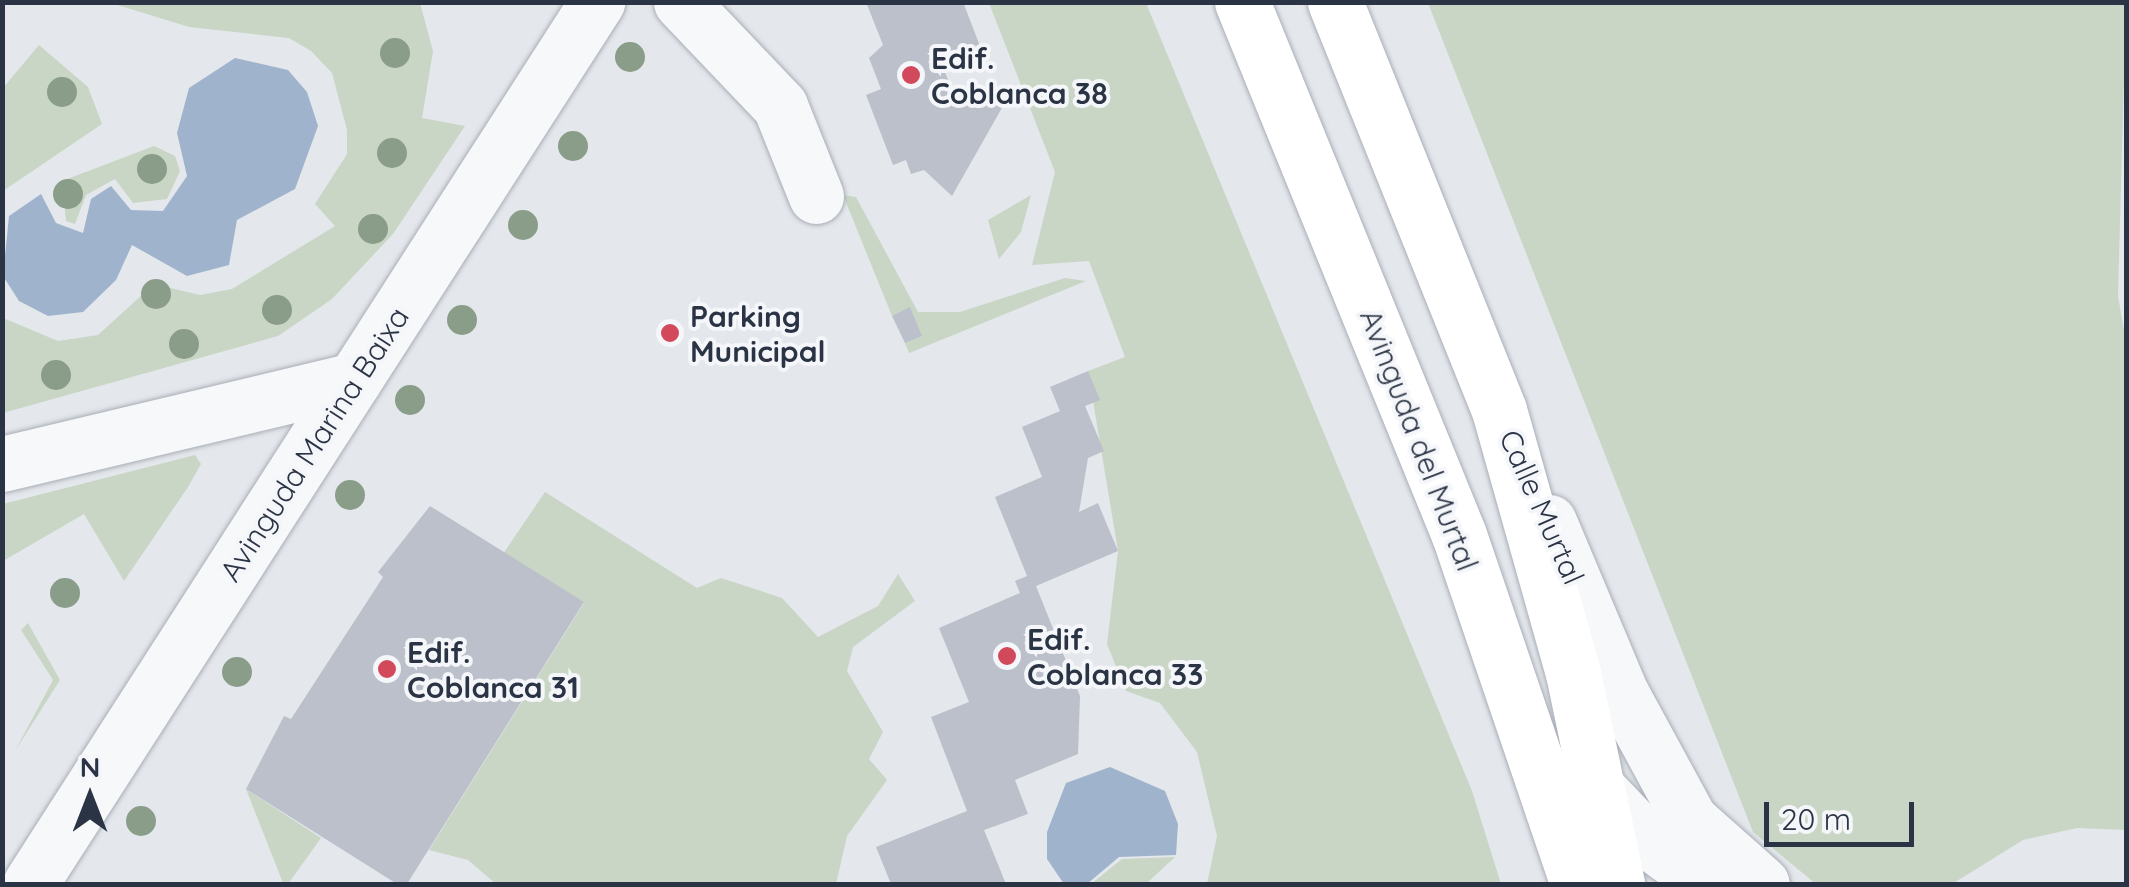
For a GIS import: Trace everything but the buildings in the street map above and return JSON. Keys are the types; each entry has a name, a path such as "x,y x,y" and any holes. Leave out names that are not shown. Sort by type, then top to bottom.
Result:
{"main road":[{"name":"Avinguda del Murtal","path":"1242,2 1459,535 1578,884"},
{"path":"1335,2 1499,410"},
{"name":"Calle Murtal","path":"1499,410 1602,794 1617,884"}],"street":[{"path":"682,2 780,106 816,196"},
{"name":"Avinguda Marina Baixa","path":"30,884 354,380 578,10"},
{"path":"2,464 354,380"},
{"name":"Calle Murtal","path":"1499,410 1662,772 1690,820 1762,884"},
{"name":"Calle Murtal","path":"1459,535 1494,585 1553,733 1602,794 1708,884"}],"green space":[{"path":"111,3 420,3 433,51 422,118 465,126 393,234 332,299 278,336 3,413 3,318 58,341 98,335 154,284 200,295 232,289 335,226 315,204 347,154 347,130 332,73 311,51 289,38 189,27"},
{"path":"989,3 1146,3 1472,791 1501,884 1207,884 1217,836 1197,752 1160,703 1126,691 1107,644 1118,551 1088,371 1125,357 1089,261 1032,265 1055,172"},
{"path":"1428,3 2126,3 2118,296 2126,342 2126,830 2077,828 2023,840 1952,884 1816,884 1753,832"},
{"path":"39,45 88,87 102,124 3,191 3,88"},
{"path":"154,146 175,156 180,171 167,199 133,203 115,179 86,195 75,224 66,221 62,181"},
{"path":"843,195 856,197 918,312 960,312 1065,278 1086,281 909,353 905,343 921,336 910,308 892,316"},
{"path":"1031,195 1021,232 999,259 988,220"},
{"path":"195,455 201,464 124,581 84,514 3,561 3,504"},
{"path":"545,492 697,588 721,578 782,598 818,637 878,606 898,574 915,601 853,647 847,671 883,732 869,759 887,780 847,836 836,884 496,884 468,860 429,850 584,603 503,554"},
{"path":"28,623 60,680 15,751 53,680 21,630"},
{"path":"246,789 321,838 288,884 283,883"},
{"path":"1175,857 1146,884 1091,884 1122,859"}],"water":[{"path":"235,58 288,70 307,92 318,126 295,189 237,220 229,265 187,276 132,245 116,280 83,312 48,316 19,301 3,276 9,216 41,194 56,223 83,233 91,199 111,186 131,210 163,211 187,176 177,133 189,88"},
{"path":"1110,767 1165,791 1178,824 1176,855 1119,857 1087,884 1064,884 1047,859 1047,832 1066,783"}],"place":[{"name":"Edif. Coblanca 38","path":"911,75"},
{"name":"Parking Municipal","path":"670,333"},
{"name":"Edif. Coblanca 33","path":"1007,656"},
{"name":"Edif. Coblanca 31","path":"387,669"}]}
